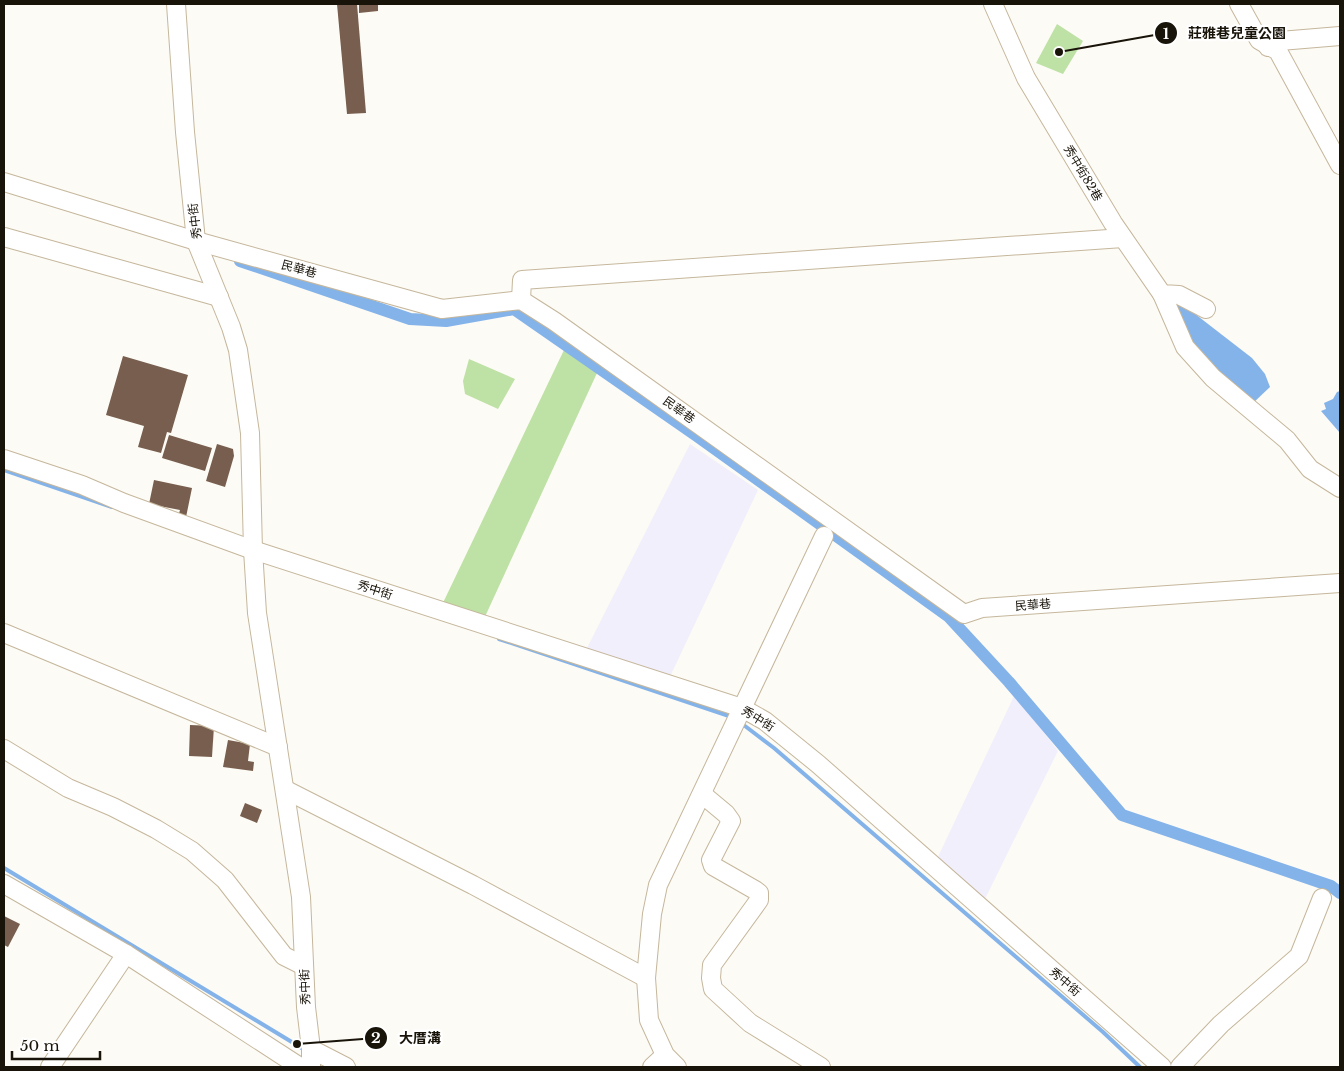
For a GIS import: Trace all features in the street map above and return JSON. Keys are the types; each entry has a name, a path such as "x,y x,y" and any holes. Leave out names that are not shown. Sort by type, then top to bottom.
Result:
{"street":[{"name":"秀中街","path":"176,4 185,132 196,241 231,327 238,350 250,433 253,550 257,613 302,897 308,1062"},
{"name":"秀中街82巷","path":"994,4 1026,78 1123,238 1162,294 1186,347 1212,378 1287,440 1310,469 1340,488"},
{"path":"1238,4 1259,40 1278,51 1340,166"},
{"path":"1268,46 1280,41 1340,36"},
{"name":"民華巷","path":"4,182 196,241 442,309 521,300 964,614 982,608 1340,583"},
{"path":"4,237 218,298"},
{"path":"521,300 522,280 1123,238"},
{"path":"1162,294 1179,295 1206,310"},
{"name":"秀中街","path":"4,459 82,485 124,503 253,550 742,708 765,721 818,764 1162,1067"},
{"path":"652,1067 671,1061 649,1020 646,978 652,914 658,885 824,536"},
{"path":"4,633 278,746"},
{"path":"4,749 68,788 122,811 192,851 226,880 284,956 304,966"},
{"path":"285,792 286,790 473,885 646,978"},
{"path":"702,794 731,820 711,860 713,866 759,893 759,900 712,965 711,978 713,989 750,1022 821,1067"},
{"path":"4,884 308,1062 346,1067"},
{"path":"1180,1067 1221,1024 1299,956 1322,898"},
{"path":"50,1067 126,954"}],"shaded area":[{"path":"690,444 758,490 667,683 585,652"},
{"path":"1015,694 1058,751 983,903 936,861"}],"green space":[{"path":"1057,24 1083,41 1063,74 1036,63"},
{"path":"564,350 597,373 483,621 441,607"},
{"path":"469,359 515,379 498,409 465,394 463,381"}],"water":[{"path":"1177,300 1252,358 1265,374 1270,387 1252,404 1211,367 1189,342 1172,304"},
{"path":"1340,391 1340,433 1321,411 1326,409 1324,403 1333,399 1337,392"}],"building":[{"path":"337,4 357,4 366,113 347,114"},
{"path":"359,4 378,4 378,11 359,13"},
{"path":"123,356 188,375 171,433 167,432 161,453 138,447 144,426 106,415"},
{"path":"169,435 212,448 205,471 162,458"},
{"path":"217,444 233,449 234,456 225,487 206,481"},
{"path":"154,480 192,488 185,522 177,520 180,510 149,504"},
{"path":"190,725 214,726 212,757 189,756"},
{"path":"228,740 250,744 248,761 254,762 253,771 223,767"},
{"path":"245,803 262,810 257,823 240,816"},
{"path":"4,916 20,924 8,947 4,945"}],"waterway":[{"path":"240,261 410,319 446,321 514,309 697,436 948,616 1009,682 1122,815 1331,886 1340,893"},
{"path":"4,470 112,507"},
{"path":"499,639 732,717"},
{"path":"745,726 774,748 1103,1032 1140,1067"},
{"path":"4,868 305,1050"}],"place":[{"name":"莊雅巷兒童公園","path":"1059,52"},
{"name":"大厝溝","path":"297,1044"}]}
